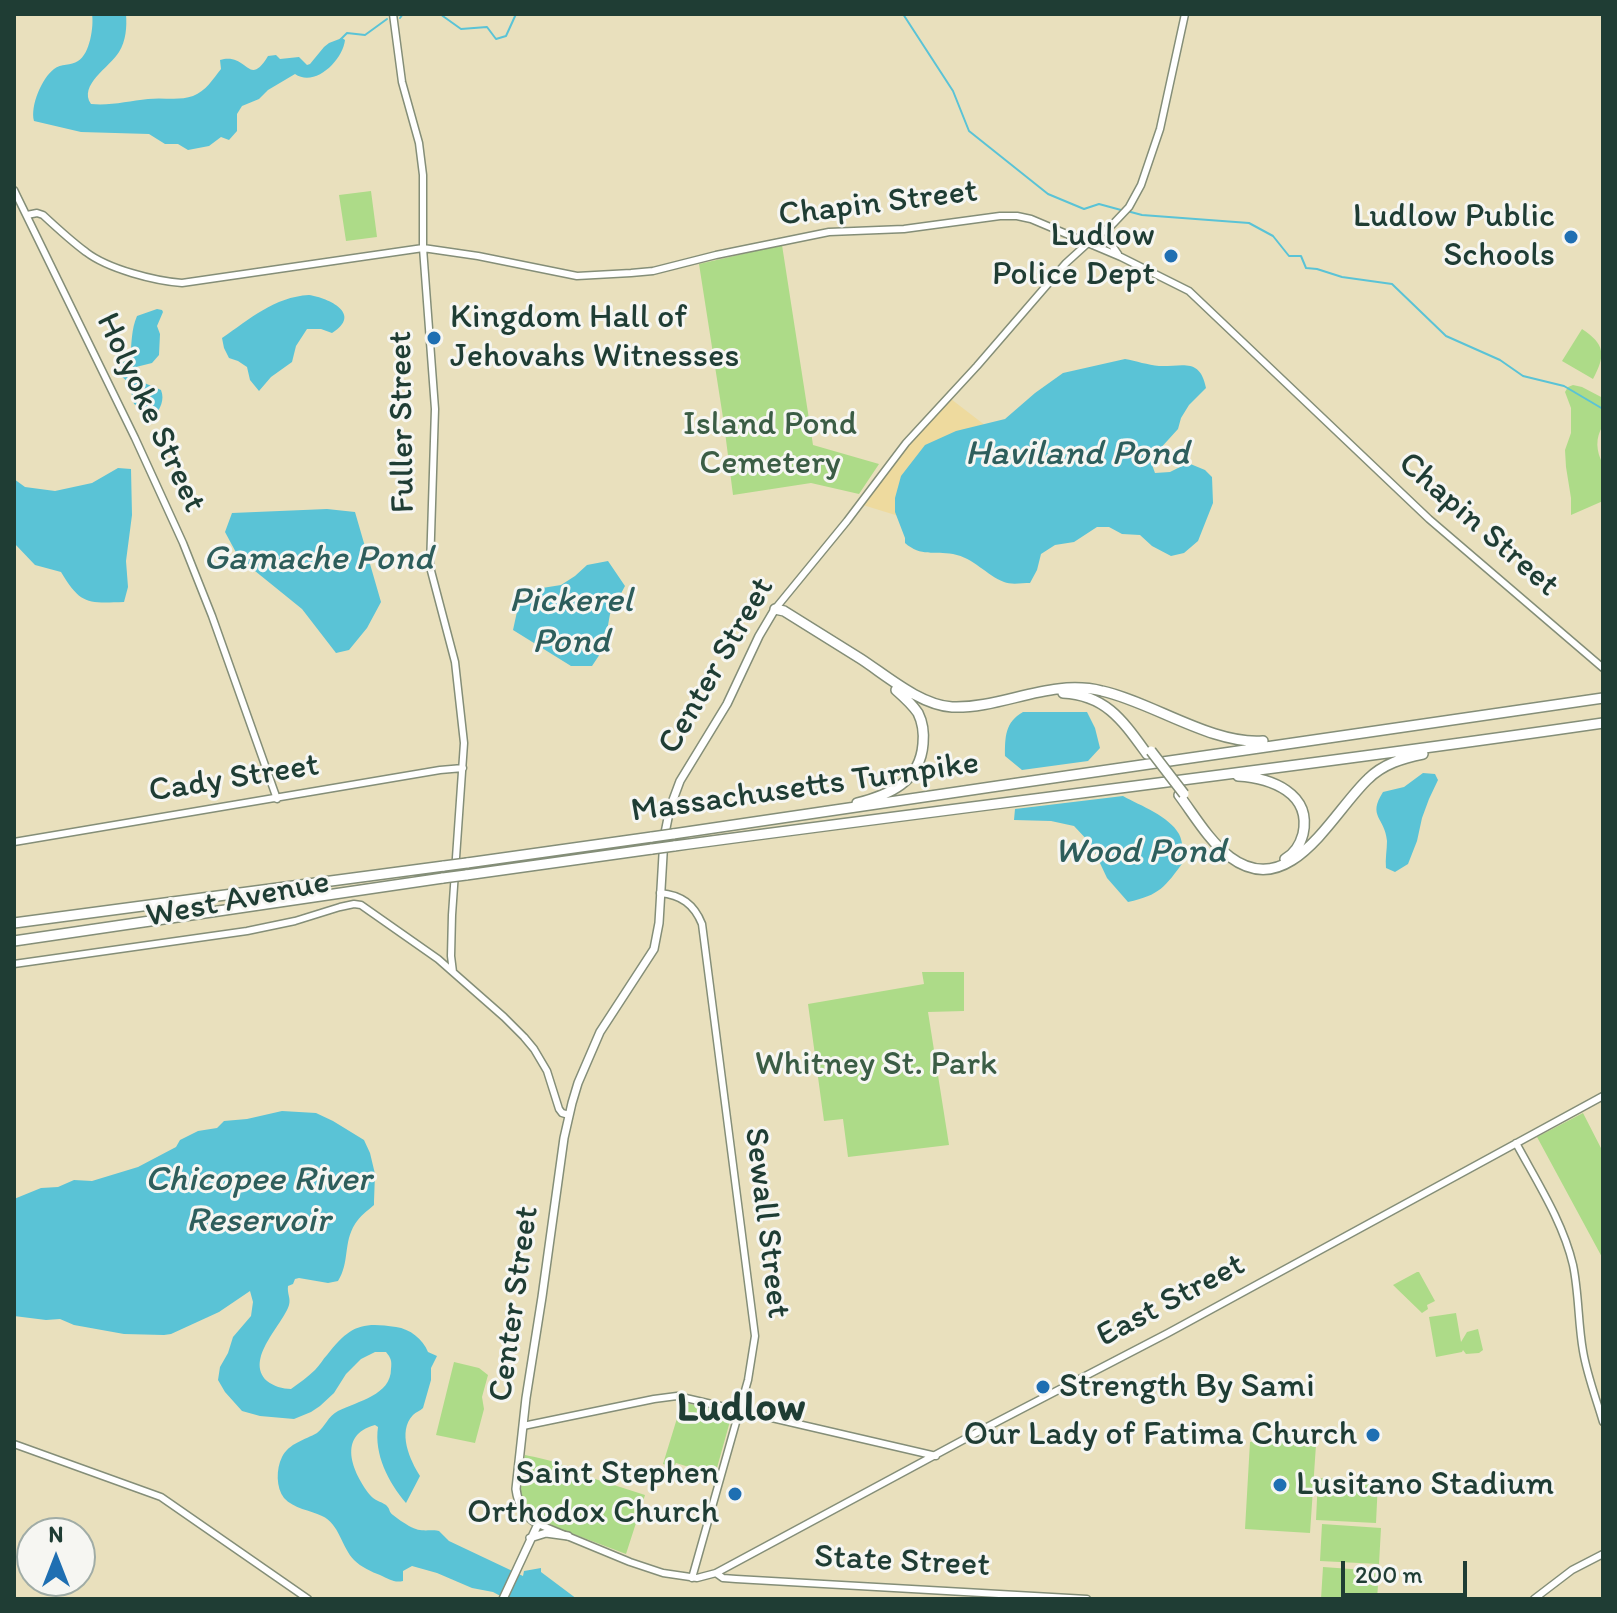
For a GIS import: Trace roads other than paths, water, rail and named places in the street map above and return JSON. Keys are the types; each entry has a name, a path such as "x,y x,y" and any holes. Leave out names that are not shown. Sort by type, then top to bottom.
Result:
{"highway":[{"path":"775,609 784,611 931,703 961,706 1051,689 1078,688 1105,691 1130,699 1216,734 1243,741 1354,733"},
{"path":"775,609 923,705 947,711 972,710 1060,693 1088,697 1112,710 1149,752"},
{"path":"1051,689 1080,690 1104,698 1123,714 1227,855 1248,867 1271,869 1302,854 1369,777 1400,759 1534,732"},
{"path":"752,823 868,800 889,793 907,781 921,756 923,732 913,706 896,690"},
{"name":"Massachusetts Turnpike","path":"14,923 752,823 1603,698"},
{"name":"Massachusetts Turnpike","path":"14,941 851,821 1603,723"},
{"path":"1181,795 1227,851 1244,862 1260,865 1274,863 1290,857 1301,841 1304,822 1301,809 1284,788 1252,777 1191,778"}],"main road":[{"name":"Fuller Street","path":"393,14 402,78 421,159 423,248 435,407 430,567 455,662 463,727 451,939 453,972"},
{"name":"Center Street","path":"530,1538 516,1489 569,1115 578,1084 600,1032 654,949 663,843 667,819 680,781 727,704 775,609 906,443 1048,283 1127,210 1141,185 1160,129 1185,14"},
{"name":"Holyoke Street","path":"14,190 183,543 277,799"},
{"name":"Chapin Street","path":"27,215 43,215 87,253 112,267 171,282 205,281 423,248 577,276 653,271 829,232 904,229 1000,216 1031,219 1121,257 1189,291 1450,538 1603,668"},
{"path":"1108,228 1111,244 1121,257"},
{"name":"Cady Street","path":"14,842 463,768"},
{"name":"Sewall Street","path":"660,893 676,895 684,900 699,918 703,932 755,1336 750,1372 692,1578"},
{"name":"West Avenue","path":"14,964 247,931 357,904 390,923 504,1017 534,1049 547,1071 559,1109 569,1115"},
{"name":"East Street","path":"538,1524 651,1570 692,1578 716,1573 1292,1266 1603,1096"},
{"path":"1516,1143 1553,1212 1569,1252 1579,1307 1582,1350 1603,1422"},
{"path":"523,1426 677,1396 936,1456"},
{"path":"14,1444 161,1497 308,1599"},
{"path":"503,1599 538,1524 521,1508"},
{"path":"530,1538 546,1533 568,1536"},
{"path":"1534,1599 1572,1570 1603,1554"},
{"name":"State Street","path":"716,1573 731,1579 1087,1599"}],"water":[{"path":"92,14 126,14 126,24 125,39 119,52 92,83 88,97 91,104 188,97 198,94 209,84 221,69 220,60 236,61 251,70 261,65 268,56 276,55 280,59 299,57 307,65 329,43 342,38 345,40 339,56 327,70 311,77 295,74 259,99 242,106 237,114 237,131 229,140 221,137 209,146 188,150 178,144 165,144 149,134 81,132 34,121 35,100 45,79 57,67 75,63 86,52 92,32"},
{"path":"309,295 340,308 344,313 341,326 332,333 307,329 296,346 292,362 271,377 259,391 250,380 247,367 229,358 222,338 273,304"},
{"path":"157,309 163,312 157,326 160,334 159,355 152,363 136,367 133,373 142,382 161,390 161,404 154,417 134,404 129,383 120,375 120,364 130,358 137,316"},
{"name":"Haviland Pond","path":"1125,359 1159,366 1189,366 1203,378 1206,388 1189,405 1178,429 1151,462 1155,473 1170,472 1188,463 1205,470 1212,477 1213,503 1198,541 1184,553 1171,556 1140,535 1097,527 1074,542 1055,545 1041,554 1030,583 1013,584 998,579 960,556 922,552 905,543 895,512 895,498 901,476 925,445 956,431 1005,419 1063,373"},
{"path":"118,468 131,469 132,515 126,561 128,587 124,602 93,602 74,591 61,572 35,565 14,543 14,479 25,487 55,491 92,483"},
{"name":"Gamache Pond","path":"327,509 355,512 381,602 367,628 349,650 336,653 302,609 239,558 225,532 232,513"},
{"name":"Pickerel Pond","path":"608,561 625,586 610,614 604,648 592,666 571,666 513,630 518,607 536,589 561,585 587,565"},
{"name":"Wood Pond","path":"1023,712 1087,712 1100,748 1088,761 1022,770 1005,756 1005,749 1009,725"},
{"path":"1423,773 1435,774 1438,780 1408,864 1395,872 1386,868 1387,841 1377,812 1378,800 1383,792 1404,787"},
{"name":"Wood Pond","path":"1123,796 1169,822 1179,834 1184,861 1161,889 1128,902 1107,878 1091,844 1074,826 1051,821 1014,820 1015,809"},
{"name":"Chicopee River Reservoir","path":"282,1111 316,1113 364,1140 375,1174 374,1205 359,1218 351,1231 338,1281 328,1283 299,1278 288,1286 289,1305 262,1353 261,1372 272,1384 291,1389 315,1370 342,1338 356,1328 384,1325 415,1335 428,1352 437,1356 431,1368 423,1408 413,1415 406,1429 409,1454 420,1476 406,1503 393,1486 380,1457 378,1427 375,1425 363,1430 352,1445 354,1465 363,1486 372,1497 386,1505 391,1514 409,1526 439,1531 449,1541 523,1576 524,1571 541,1568 541,1572 577,1599 506,1599 412,1566 403,1571 403,1581 392,1580 354,1560 328,1519 292,1505 284,1498 278,1478 285,1452 317,1433 335,1413 380,1391 390,1378 391,1364 386,1352 375,1352 361,1359 346,1374 334,1393 311,1412 294,1419 260,1416 242,1411 218,1380 233,1337 251,1316 253,1302 250,1291 219,1312 164,1335 124,1334 74,1325 60,1319 14,1316 14,1199 41,1188 58,1187 74,1180 92,1181 138,1167 176,1147 180,1140 198,1131 217,1128 224,1121"}],"waterway":[{"path":"400,18 403,14"},
{"path":"440,14 461,29 487,27 496,39 506,36 516,14"},
{"path":"903,14 953,91 969,131 1048,194 1084,209 1099,204 1121,210"},
{"path":"340,40 347,33 365,35 387,19"},
{"path":"1127,211 1142,215 1249,223 1273,236 1289,256 1301,256 1306,268 1392,284 1446,336 1500,360 1523,376 1564,386 1603,409"}],"place":[{"name":"Ludlow Public Schools","path":"1571,237"},
{"name":"Ludlow Police Dept","path":"1171,256"},
{"name":"Kingdom Hall of Jehovahs Witnesses","path":"434,338"},
{"name":"Strength By Sami","path":"1043,1387"},
{"name":"Our Lady of Fatima Church","path":"1373,1435"},
{"name":"Lusitano Stadium","path":"1280,1485"},
{"name":"Saint Stephen Orthodox Church","path":"735,1494"}],"district":[{"name":"Ludlow","path":"741,1409"}],"park label":[{"name":"Island Pond Cemetery","path":"770,444"},
{"name":"Whitney St. Park","path":"876,1065"}]}
